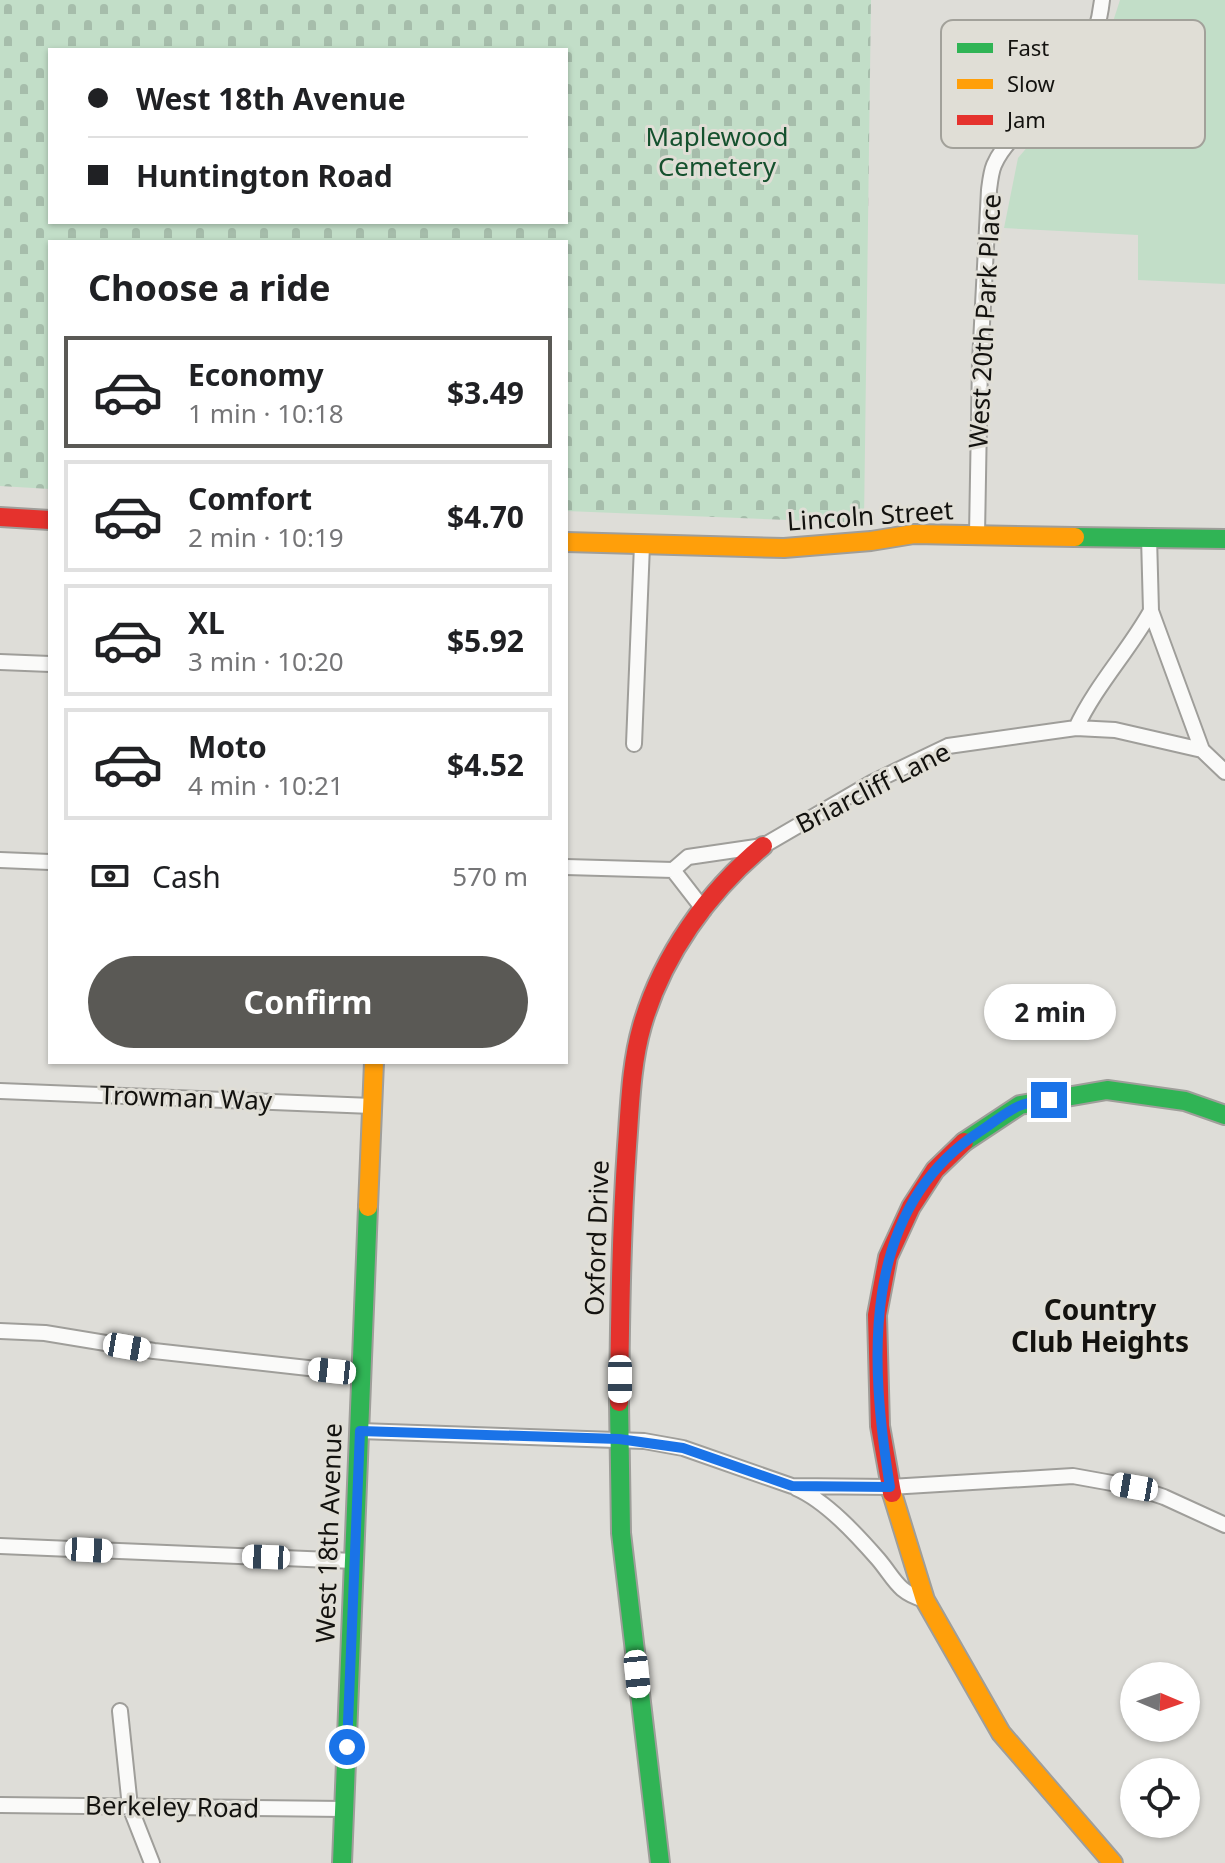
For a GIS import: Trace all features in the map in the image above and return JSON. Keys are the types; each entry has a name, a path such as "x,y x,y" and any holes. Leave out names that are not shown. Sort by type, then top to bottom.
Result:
{"street":[{"name":"West 20th Park Place","path":"1100,20 1102,0"},
{"name":"West 20th Park Place","path":"977,535 980,362 989,190 994,164 1005,148"},
{"path":"0,517 48,520"},
{"name":"Lincoln Street","path":"568,542 794,549 870,543 914,534 1225,539"},
{"path":"1149,537 1151,611 1202,750 1225,772"},
{"path":"634,744 642,545"},
{"path":"1076,728 1105,676 1151,611"},
{"path":"0,662 48,664"},
{"name":"Briarcliff Lane","path":"568,867 673,870 688,857 763,846 873,782 948,746 1076,728 1115,730 1202,750"},
{"name":"Oxford Drive","path":"660,1863 621,1533 621,1232 631,1096 642,1026 664,972 688,928 737,868 763,846"},
{"path":"0,860 48,862"},
{"path":"673,870 704,910"},
{"name":"West 18th Avenue","path":"342,1863 374,1064"},
{"path":"1113,1863 1001,1733 925,1600 890,1487 880,1426 877,1315 888,1257 911,1207 935,1170 964,1142 1020,1105 1107,1090 1185,1101 1225,1115"},
{"name":"Trowman Way","path":"0,1091 372,1106"},
{"path":"0,1331 45,1333 154,1351 362,1374"},
{"path":"360,1431 619,1439 683,1448 802,1490 848,1526 897,1585 910,1596 925,1600"},
{"path":"792,1486 890,1487 1073,1476 1134,1487 1225,1525"},
{"path":"0,1546 354,1561"},
{"path":"120,1711 130,1807 152,1863"},
{"name":"Berkeley Road","path":"0,1805 344,1809"}],"green space":[{"name":"Maplewood Cemetery","path":"0,0 871,0 864,523 568,511 568,240 48,240 48,489 0,486"},
{"path":"1120,0 1225,0 1225,284 1138,280 1138,235 1004,228 1018,158 1027,148 1205,148 1205,20 1114,20"}],"traffic: fast":[{"path":"1075,537 1225,539"},
{"path":"964,1142 1020,1105 1107,1090 1185,1101 1225,1115"},
{"path":"342,1863 368,1207"},
{"path":"619,1402 621,1533 660,1863"}],"traffic: slow":[{"path":"568,542 784,548 914,534 1075,537"},
{"path":"368,1207 374,1064"},
{"path":"892,1493 925,1600 1001,1733 1113,1863"}],"traffic: jam":[{"path":"0,517 48,520"},
{"path":"619,1402 625,1178 635,1055 642,1026 662,975 689,927 724,884 763,846"},
{"path":"892,1493 880,1426 877,1315 888,1257 911,1207 935,1170 964,1142"}],"district":[{"name":"Country Club Heights","path":"1100,1326"}],"route":[{"path":"347,1747 360,1431 644,1441 683,1448 792,1486 890,1487 880,1426 877,1315 888,1257 911,1207 935,1170 964,1142 1020,1105 1049,1100"}]}
